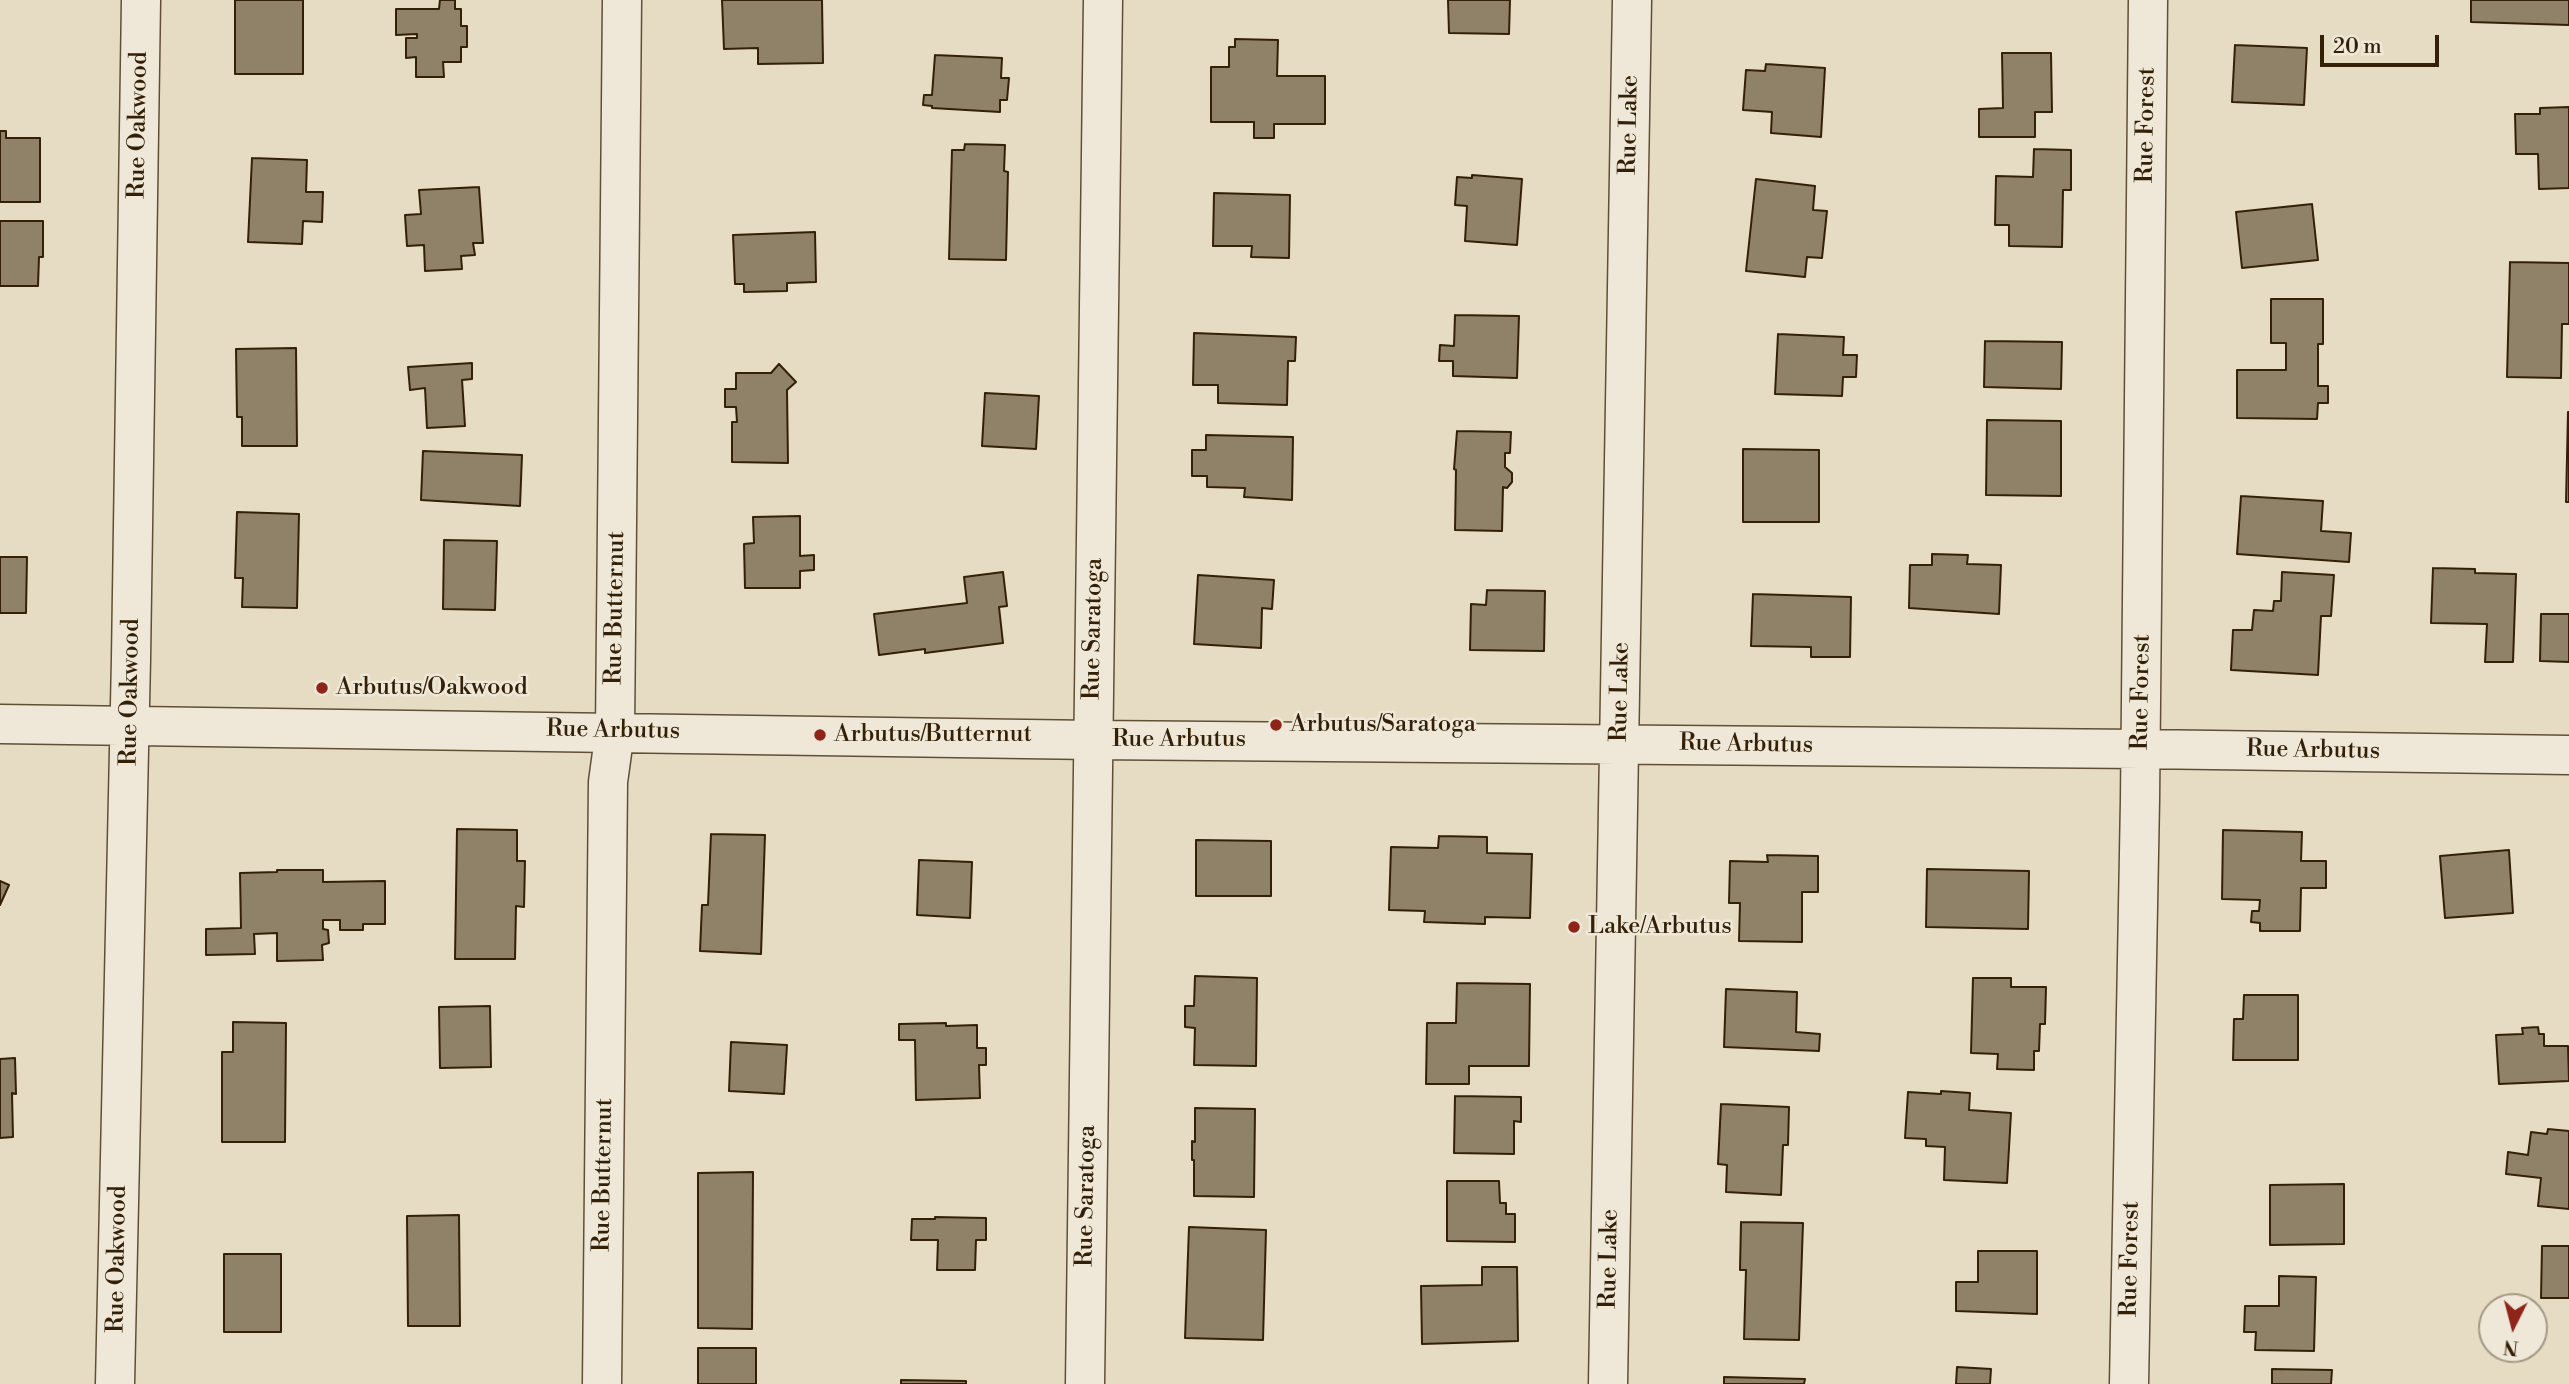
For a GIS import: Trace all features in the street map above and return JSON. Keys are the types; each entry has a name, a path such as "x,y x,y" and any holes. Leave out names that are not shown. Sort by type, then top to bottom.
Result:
{"street":[{"name":"Rue Oakwood","path":"115,1384 130,725 141,0"},
{"name":"Rue Butternut","path":"602,1384 608,782 615,731 622,0"},
{"name":"Rue Saratoga","path":"1085,1384 1103,0"},
{"name":"Rue Lake","path":"1608,1384 1632,0"},
{"name":"Rue Forest","path":"2129,1384 2141,748 2148,0"},
{"name":"Rue Arbutus","path":"0,724 1093,740 2141,748 2569,755"}],"building":[{"path":"235,0 303,0 303,74 235,74"},
{"path":"440,0 455,0 455,9 461,9 461,26 467,26 467,47 461,47 461,62 443,62 444,77 416,77 416,57 406,58 406,38 417,38 417,34 396,35 396,9 439,9"},
{"path":"722,0 822,0 823,63 758,64 758,48 724,49"},
{"path":"1448,0 1510,0 1509,34 1449,33"},
{"path":"2471,0 2569,0 2569,25 2471,22"},
{"path":"1235,39 1278,40 1277,76 1325,76 1325,124 1274,124 1274,138 1254,138 1254,122 1211,122 1211,67 1229,67 1229,47 1235,47"},
{"path":"2235,45 2307,48 2304,105 2232,102"},
{"path":"2002,53 2051,53 2052,112 2035,112 2035,137 1979,137 1979,109 2003,108"},
{"path":"935,55 1002,58 1001,78 1009,78 1007,100 1000,100 1000,112 932,108 923,105 924,95 932,95"},
{"path":"1766,64 1825,68 1821,137 1771,133 1772,112 1743,110 1746,70 1765,71"},
{"path":"2569,107 2569,188 2539,189 2538,154 2516,154 2515,114 2540,114 2540,108"},
{"path":"0,131 6,131 6,138 40,138 40,202 0,202"},
{"path":"965,144 1005,145 1004,171 1008,172 1006,260 949,259 952,150 964,150"},
{"path":"2034,149 2071,150 2071,190 2063,190 2062,247 2009,246 2009,225 1995,225 1996,176 2033,177"},
{"path":"252,158 307,160 306,192 323,192 322,222 303,221 302,244 248,242"},
{"path":"1472,175 1522,179 1517,245 1465,241 1467,206 1455,205 1457,177 1472,178"},
{"path":"1756,179 1815,186 1813,210 1827,211 1822,258 1807,257 1805,277 1746,271"},
{"path":"479,187 483,243 473,243 475,255 461,256 462,269 425,271 424,245 407,246 405,215 421,214 419,190"},
{"path":"1214,193 1290,195 1289,258 1251,257 1252,246 1213,246"},
{"path":"2312,204 2318,260 2242,268 2236,212"},
{"path":"0,221 43,221 43,257 39,257 38,286 0,286"},
{"path":"815,232 816,282 787,283 787,291 744,292 744,284 735,284 733,235"},
{"path":"2510,262 2569,263 2569,324 2562,324 2561,378 2507,377"},
{"path":"2271,299 2323,299 2323,344 2318,344 2318,386 2328,386 2328,403 2318,403 2317,419 2237,418 2237,370 2286,370 2286,343 2271,343"},
{"path":"1455,315 1519,316 1517,378 1453,376 1453,361 1439,361 1440,345 1454,346"},
{"path":"1194,333 1296,337 1295,361 1288,361 1287,405 1218,403 1218,385 1193,385"},
{"path":"1778,334 1844,337 1843,355 1857,355 1856,377 1843,377 1842,396 1775,394"},
{"path":"1985,341 2062,342 2061,389 1984,387"},
{"path":"296,348 297,446 242,446 242,417 237,417 236,349"},
{"path":"472,363 472,379 462,380 465,426 427,428 425,388 410,390 408,367"},
{"path":"779,364 796,382 787,390 788,463 732,462 732,422 737,422 736,407 725,407 725,389 736,389 736,373 771,373"},
{"path":"985,393 1039,396 1036,449 982,446"},
{"path":"2568,412 2569,502 2566,502"},
{"path":"1987,420 2061,421 2061,496 1986,495"},
{"path":"1457,431 1511,432 1510,453 1505,453 1505,467 1512,473 1512,482 1507,488 1503,487 1502,531 1455,530 1454,469"},
{"path":"1206,435 1293,437 1292,500 1244,497 1245,488 1207,487 1207,476 1192,476 1192,450 1206,450"},
{"path":"1743,449 1819,450 1819,522 1743,522"},
{"path":"423,451 522,455 520,506 421,500"},
{"path":"2241,496 2323,501 2321,531 2351,533 2349,562 2237,554"},
{"path":"237,512 299,514 297,608 242,607 243,578 235,578"},
{"path":"800,516 800,556 814,555 814,570 800,571 800,588 745,588 744,544 754,543 753,517"},
{"path":"444,540 497,541 495,610 443,609"},
{"path":"1932,554 1968,555 1967,564 2001,565 1999,614 1909,608 1910,565 1932,565"},
{"path":"0,557 27,557 26,613 0,613"},
{"path":"2433,568 2516,574 2513,662 2485,662 2487,624 2431,623"},
{"path":"1003,572 1007,606 999,607 1003,643 925,653 925,649 879,655 874,614 967,603 964,577"},
{"path":"2282,572 2334,575 2331,616 2321,616 2318,675 2231,670 2233,630 2252,630 2254,610 2273,611 2274,601 2281,601"},
{"path":"1198,575 1274,580 1272,609 1262,608 1261,648 1194,644"},
{"path":"1487,590 1545,591 1544,651 1470,650 1471,604 1486,605"},
{"path":"1753,594 1851,597 1850,657 1811,657 1811,647 1751,646"},
{"path":"2541,614 2569,614 2569,662 2540,661"},
{"path":"457,829 517,830 517,861 525,861 524,907 516,906 515,959 455,959"},
{"path":"2223,830 2302,832 2301,861 2326,861 2326,888 2301,888 2300,931 2260,931 2260,923 2251,922 2252,911 2259,911 2260,900 2222,899"},
{"path":"711,834 765,835 761,954 700,951 702,905 708,905"},
{"path":"1439,836 1487,837 1487,853 1532,854 1530,918 1485,917 1485,924 1424,922 1425,911 1389,910 1391,847 1438,848"},
{"path":"1196,840 1271,841 1271,896 1196,896"},
{"path":"2509,850 2513,913 2445,918 2440,856"},
{"path":"1767,855 1818,856 1818,892 1802,892 1802,942 1739,941 1740,903 1729,903 1730,861 1768,862"},
{"path":"919,860 972,862 970,918 917,915"},
{"path":"1927,869 2029,871 2028,929 1926,927"},
{"path":"323,870 323,882 385,881 385,924 363,924 363,930 340,930 340,920 323,920 323,929 328,930 329,943 322,945 323,960 277,961 277,933 254,934 255,954 206,955 206,929 241,928 240,873"},
{"path":"0,881 9,885 0,905"},
{"path":"1195,976 1257,978 1256,1066 1194,1065 1195,1028 1185,1027 1185,1006 1194,1006"},
{"path":"1973,978 2011,978 2011,987 2046,987 2045,1024 2040,1024 2039,1051 2034,1051 2034,1070 1997,1069 1998,1054 1971,1053"},
{"path":"1457,983 1530,984 1529,1066 1469,1066 1469,1084 1426,1084 1427,1023 1456,1023"},
{"path":"1726,989 1797,992 1796,1032 1820,1034 1819,1051 1724,1047"},
{"path":"2244,995 2298,995 2298,1060 2233,1060 2234,1019 2243,1019"},
{"path":"490,1006 491,1067 440,1068 439,1007"},
{"path":"233,1022 286,1023 285,1142 222,1142 222,1052 233,1052"},
{"path":"946,1023 946,1026 977,1025 977,1048 986,1048 986,1065 979,1065 980,1098 916,1100 915,1040 899,1040 899,1024"},
{"path":"2538,1027 2539,1034 2544,1034 2544,1046 2568,1046 2569,1081 2499,1084 2496,1035 2523,1034 2522,1028"},
{"path":"731,1042 787,1045 784,1094 729,1091"},
{"path":"15,1058 16,1094 12,1093 13,1137 0,1138 0,1059"},
{"path":"1941,1091 1970,1093 1969,1110 2011,1113 2007,1183 1944,1180 1945,1147 1926,1146 1926,1139 1905,1138 1908,1092 1941,1094"},
{"path":"1455,1096 1521,1097 1521,1122 1514,1121 1514,1154 1454,1153"},
{"path":"1721,1104 1789,1107 1788,1145 1783,1145 1781,1195 1726,1192 1727,1165 1718,1164"},
{"path":"1195,1108 1255,1109 1254,1197 1194,1196 1192,1141 1195,1142"},
{"path":"2548,1129 2569,1131 2569,1209 2538,1206 2541,1178 2506,1174 2508,1152 2528,1155 2531,1132 2547,1134"},
{"path":"753,1172 752,1329 698,1328 698,1173"},
{"path":"1447,1181 1499,1181 1500,1203 1506,1203 1506,1214 1515,1214 1515,1242 1447,1241"},
{"path":"2344,1184 2344,1244 2270,1245 2270,1185"},
{"path":"459,1215 460,1326 408,1326 407,1216"},
{"path":"986,1218 986,1240 976,1240 975,1270 937,1270 938,1240 911,1240 912,1219"},
{"path":"1741,1222 1803,1223 1799,1340 1744,1339 1746,1270 1740,1270"},
{"path":"1189,1227 1266,1230 1263,1340 1185,1338"},
{"path":"2542,1246 2569,1246 2569,1298 2548,1298 2548,1293 2541,1293"},
{"path":"1978,1251 2037,1251 2037,1314 1956,1311 1956,1282 1978,1282"},
{"path":"224,1254 281,1254 281,1332 224,1332"},
{"path":"1482,1267 1517,1267 1518,1341 1422,1344 1421,1286 1482,1285"},
{"path":"2279,1276 2316,1277 2314,1351 2255,1350 2256,1332 2244,1332 2245,1306 2279,1306"},
{"path":"698,1348 756,1348 756,1384 698,1384"},
{"path":"1957,1367 1991,1369 1990,1384 1956,1384"},
{"path":"2272,1369 2332,1370 2331,1384 2272,1384"},
{"path":"1724,1377 1805,1379 1804,1384 1724,1384"},
{"path":"901,1380 966,1381 966,1384 901,1384"}],"place":[{"name":"Arbutus/Oakwood","path":"322,688"},
{"name":"Arbutus/Saratoga","path":"1276,725"},
{"name":"Arbutus/Butternut","path":"820,735"},
{"name":"Lake/Arbutus","path":"1574,927"}]}
